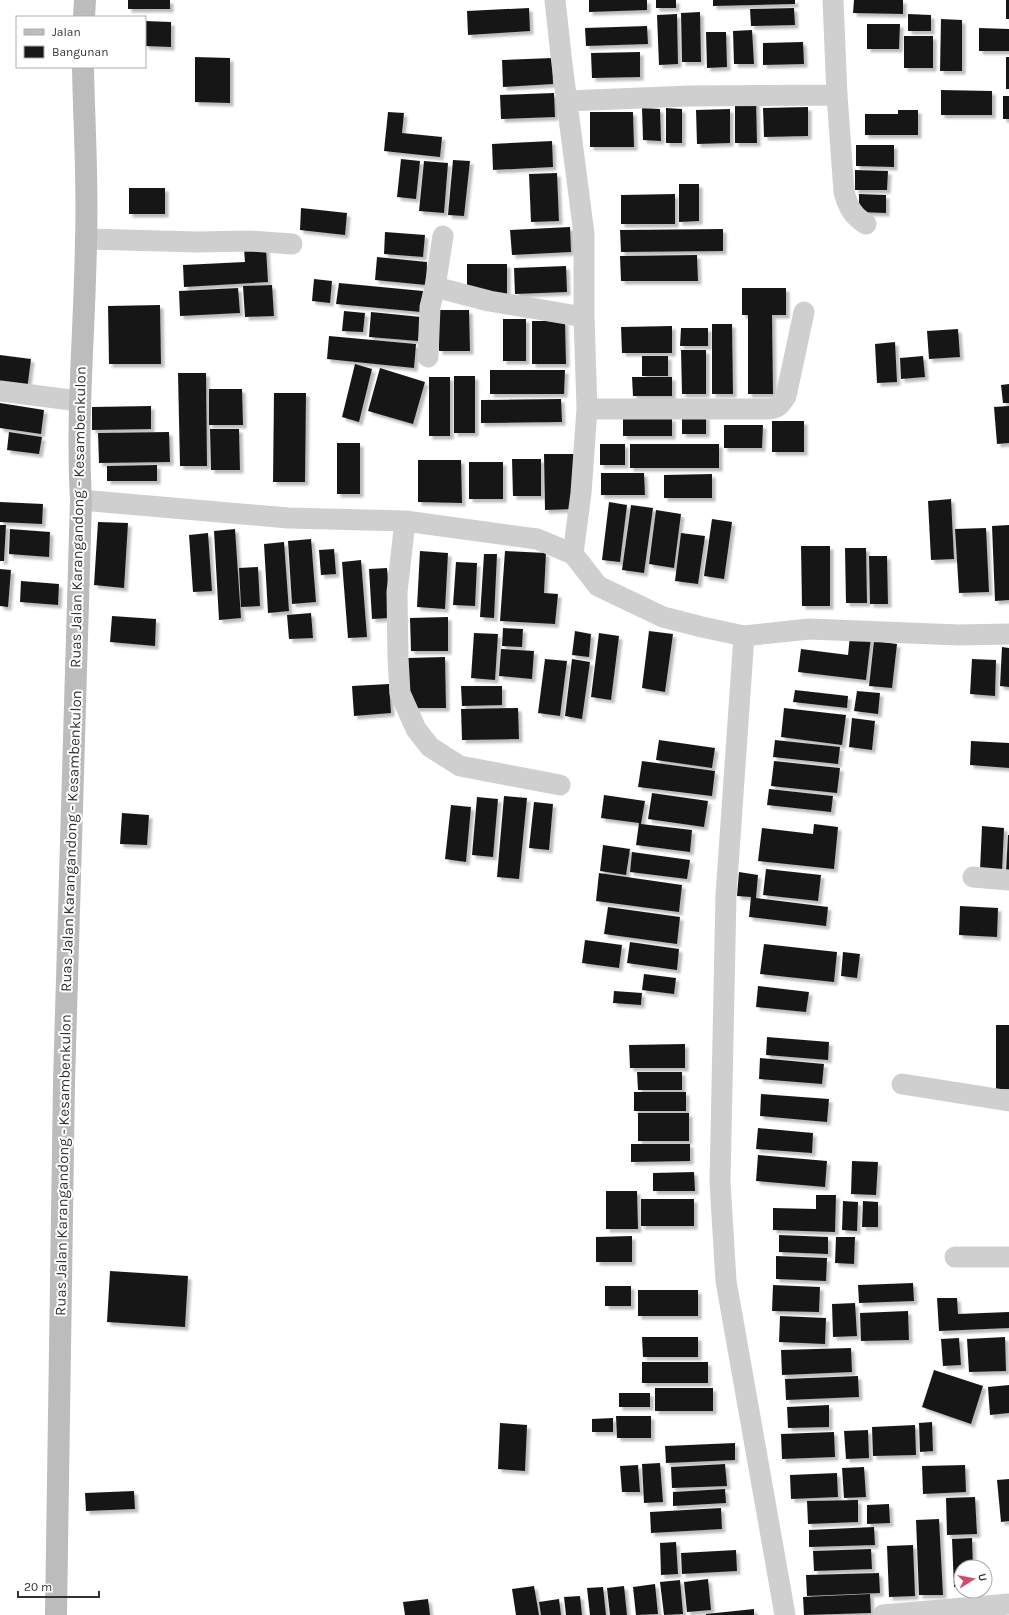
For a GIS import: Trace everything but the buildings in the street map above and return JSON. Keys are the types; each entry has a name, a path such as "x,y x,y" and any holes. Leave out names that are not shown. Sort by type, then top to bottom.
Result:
{"main road":[{"path":"84,16 85,0"},
{"name":"Ruas Jalan Karangandong - Kesambenkulon","path":"56,1615 64,1082 81,500 78,461 79,401 86,239 83,68"}],"street":[{"path":"555,0 584,234 584,317 587,409 581,493 573,554"},
{"path":"833,0 837,95 844,192 847,204 856,217 866,224"},
{"path":"567,101 689,96 837,95"},
{"path":"428,357 430,307 435,287 443,236"},
{"path":"86,239 198,242 249,240 292,244"},
{"path":"435,287 489,301 584,317"},
{"path":"587,409 764,410 773,409 780,406 786,396 804,312"},
{"path":"0,391 79,401"},
{"path":"81,500 288,518 405,521 537,539 573,554 598,586 657,614 702,628 744,636 809,629 959,635 1009,634"},
{"path":"405,521 397,592 398,658 400,693 416,729 430,747 460,766 560,785"},
{"path":"744,636 726,895 720,1182 726,1281 785,1615"},
{"path":"973,877 1009,880"},
{"path":"902,1084 1009,1101"},
{"path":"955,1257 1009,1257"},
{"path":"883,1615 1009,1604"}]}
